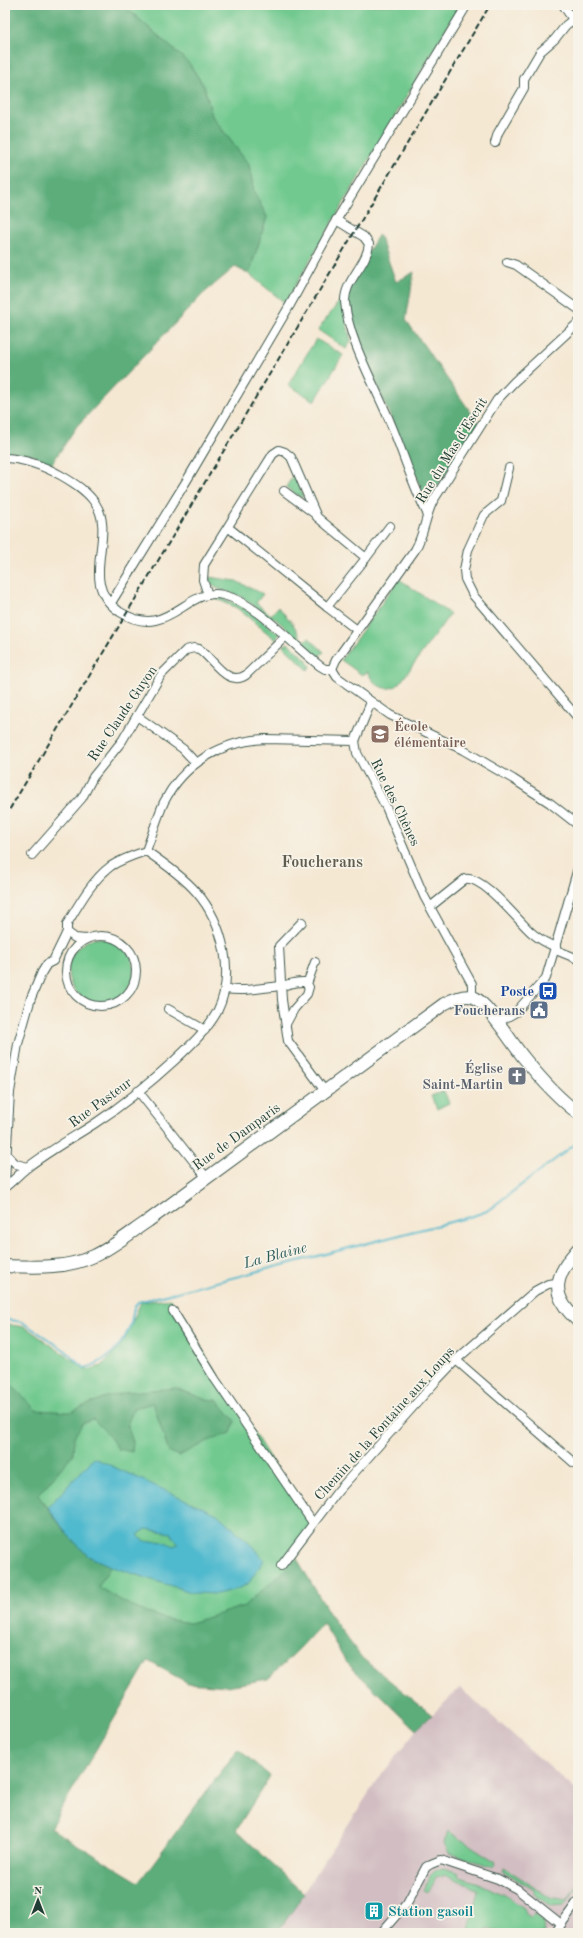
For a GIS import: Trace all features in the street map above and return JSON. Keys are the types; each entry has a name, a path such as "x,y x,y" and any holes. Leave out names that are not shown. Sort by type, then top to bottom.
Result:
{"main road":[{"name":"Rue de Damparis","path":"5,1266 64,1265 92,1257 117,1242 444,1004 462,996 472,996"},
{"path":"472,996 485,1005 497,1023 542,1079 560,1098 578,1113"},
{"path":"578,1249 562,1269 558,1283 561,1300 566,1309 578,1321"}],"street":[{"path":"111,603 290,305 336,220 467,5"},
{"path":"495,143 498,133 524,88 524,78 540,52 555,39 566,25 576,23 565,7"},
{"path":"336,220 364,237 369,244 368,252 346,291 345,302 348,318 357,347 390,422 427,513"},
{"path":"507,262 516,265 578,309"},
{"name":"Rue du Mas d'Escrit","path":"332,669 336,660 418,544 427,513 497,400 514,382 578,323"},
{"path":"208,594 203,580 204,565 229,528 266,464 273,454 279,450 286,452 291,457 316,515 321,522 366,558"},
{"path":"5,458 29,461 51,470 79,487 95,503 102,523 98,563 99,581 103,594 126,616 144,622 168,616 208,594 217,593 237,600 257,612 320,666 325,669 332,669 334,675 371,702 396,718 493,767 535,793 578,825"},
{"path":"509,468 501,501 484,515 468,550 464,570 465,579 474,595 578,718"},
{"path":"284,491 316,515"},
{"path":"327,607 390,526"},
{"path":"229,528 357,630"},
{"name":"Rue Claude Guyon","path":"32,855 82,798 93,777 122,741 161,675 186,650 199,648 229,677 240,678 246,675 286,636"},
{"path":"5,1182 10,1092 18,1044 31,998 42,972 47,964 53,961 67,932 67,924 78,905 100,876 111,866 146,851 168,796 181,778 196,763 215,751 230,745 252,740 355,741 371,702"},
{"path":"137,716 183,749 196,763"},
{"name":"Rue des Chênes","path":"355,741 357,752 386,807 430,907 472,984 472,996"},
{"name":"Rue Pasteur","path":"5,1187 28,1167 96,1123 138,1091 184,1051 205,1030 217,1012 226,989 223,943 210,910 188,882 146,851"},
{"path":"497,1023 516,1012 544,982 556,948 570,892 578,868"},
{"path":"430,907 465,878 472,878 483,885 532,933 556,948 578,959"},
{"path":"302,922 279,946 280,986 288,1041 324,1090"},
{"path":"67,932 75,938 86,939"},
{"path":"53,961 60,967 66,976 71,989 76,996 87,1003 96,1006 117,1003 127,995 136,978 136,963 132,953 126,945 117,939 99,935 86,939 77,944 67,961 66,976"},
{"path":"286,1025 294,1009 307,994 309,987 307,984 315,962"},
{"path":"226,989 244,990 280,986 296,982 307,984"},
{"path":"168,1009 205,1030"},
{"path":"138,1091 206,1177"},
{"path":"7,1155 16,1164 28,1167"},
{"name":"Chemin de la Fontaine aux Loups","path":"281,1566 352,1474 456,1360 535,1291 548,1284 558,1283"},
{"path":"173,1311 215,1379 313,1523"},
{"path":"456,1360 574,1463"},
{"path":"381,1933 411,1896 426,1868 441,1860 498,1879 517,1889 561,1924"},
{"path":"555,1933 578,1901"}],"shaded area":[{"path":"460,1688 578,1792 578,1933 277,1933 374,1785 416,1730"}],"green space":[{"path":"5,5 123,5 188,62 204,86 212,116 249,165 254,192 267,217 249,274 235,267 203,294 77,426 51,465 32,455 5,452"},
{"path":"123,5 460,5 285,303 249,274 267,217 254,192 249,165 212,116 204,86 188,62"},
{"path":"379,234 396,282 414,272 406,320 479,424 427,503 362,350 343,293"},
{"path":"341,299 351,341 346,349 318,330"},
{"path":"316,339 343,355 315,401 288,385"},
{"path":"294,474 303,496 301,498 286,487"},
{"path":"208,577 236,581 263,594 256,603 271,615 278,607 293,624 303,642 309,638 324,652 319,656 314,656 300,644 300,640 273,617 269,617 242,597 216,588"},
{"path":"399,579 450,614 400,683 391,688 386,688 377,685 370,677 368,672 362,675 341,660"},
{"path":"218,597 244,608 258,617 279,634 276,640 237,608 217,599"},
{"path":"288,643 308,661 307,663 311,666 308,670 283,646"},
{"path":"101,938 114,941 124,948 131,958 134,971 131,984 124,994 114,1001 101,1004 88,1001 78,994 71,984 68,971 71,958 78,948 88,941"},
{"path":"444,1091 449,1103 437,1109 431,1096"},
{"path":"171,1299 315,1531 269,1594 236,1619 180,1631 5,1557 5,1324 25,1327 87,1370 102,1366 124,1341 141,1302"},
{"path":"5,1378 36,1410 70,1412 103,1398 128,1392 176,1388 204,1399 217,1400 235,1421 231,1433 208,1441 179,1456 169,1452 153,1403 134,1408 127,1425 133,1442 132,1452 118,1449 106,1432 93,1419 83,1423 74,1437 73,1454 38,1495 67,1534 88,1556 111,1566 98,1587 135,1608 166,1619 190,1623 244,1606 281,1574 296,1557 332,1618 362,1658 432,1715 416,1730 347,1663 323,1623 268,1679 227,1686 188,1683 148,1661 50,1828 139,1882 238,1749 270,1776 236,1830 304,1894 277,1933 5,1933"},
{"path":"448,1831 496,1862 494,1867 449,1853 444,1843"},
{"path":"504,1867 549,1897 567,1900 578,1885 578,1888 564,1905 551,1906 534,1894 534,1890 503,1871"},
{"path":"444,1868 459,1873 458,1876 481,1884 508,1897 524,1908 527,1915 531,1917 535,1913 544,1922 545,1933 507,1933 487,1928 486,1933 468,1933 478,1891 469,1885 446,1875 436,1878 427,1892 423,1890 428,1879 433,1873 436,1870"}],"water":[{"path":"94,1458 217,1514 254,1547 264,1560 248,1584 237,1589 217,1594 194,1593 115,1568 88,1556 67,1534 48,1507","holes":["146,1529 171,1533 178,1544 173,1546 162,1542 146,1541 138,1535"]}],"waterway":[{"name":"La Blaine","path":"5,1319 22,1322 66,1351 85,1368 100,1362 119,1345 128,1330 134,1309 138,1302 470,1217 487,1211 578,1142"}],"railway":[{"path":"5,817 490,5"}],"place":[{"name":"École élémentaire","path":"380,734"},
{"name":"Poste","path":"548,991"},
{"name":"Foucherans","path":"539,1010"},
{"name":"Église Saint-Martin","path":"517,1076"},
{"name":"Station gasoil","path":"374,1911"}],"district":[{"name":"Foucherans","path":"322,861"}]}
